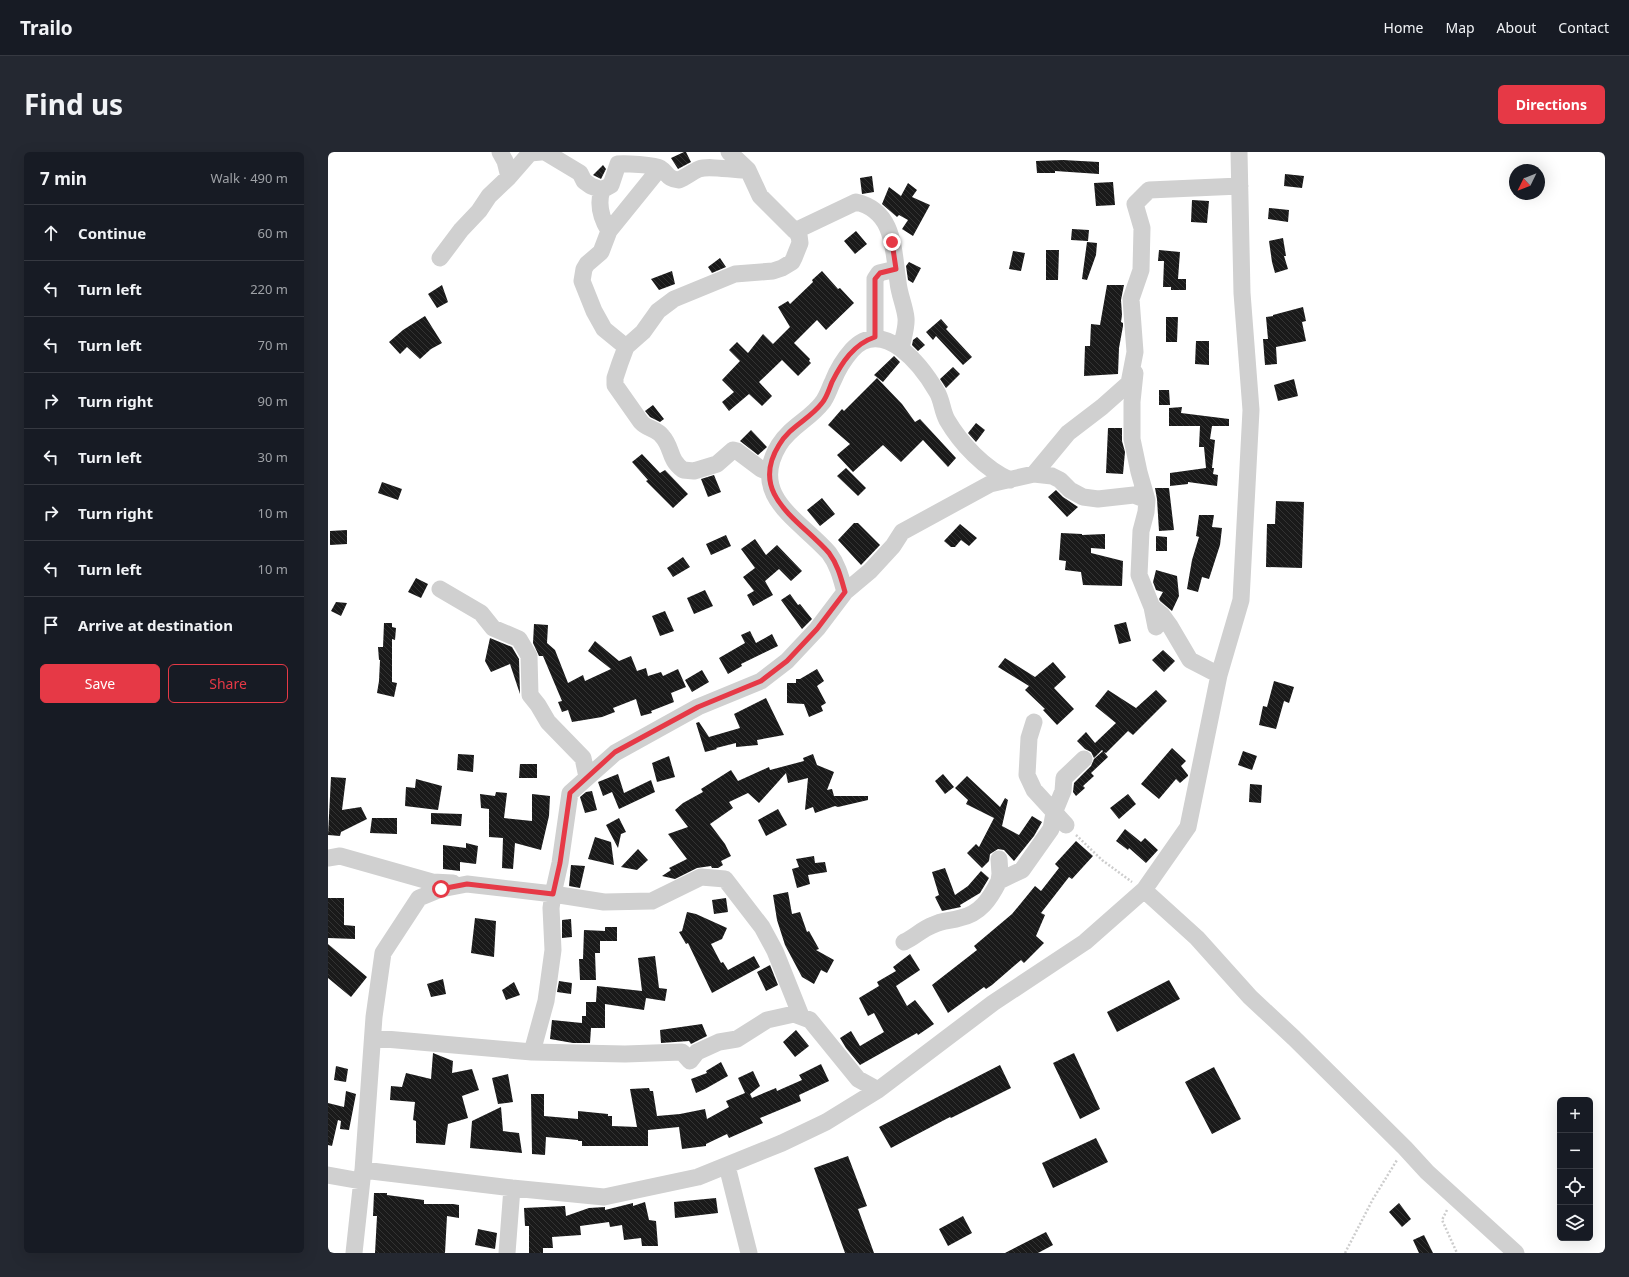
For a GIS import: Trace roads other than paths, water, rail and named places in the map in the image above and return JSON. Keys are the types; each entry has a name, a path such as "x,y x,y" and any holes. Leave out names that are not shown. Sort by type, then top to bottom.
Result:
{"street":[{"path":"500,152 505,161 509,177"},
{"path":"440,258 461,230 479,211 489,196 509,177 530,153 541,152"},
{"path":"545,152 580,173 584,181 591,186 602,190"},
{"path":"729,152 748,170 760,196 799,235 800,240 792,262 777,270 735,274 674,299 658,311 643,332 626,347 615,378 616,388 627,401 631,411 641,422 646,427 659,432 662,435 669,446 672,458 680,468 685,471 714,465 724,460 733,450 737,451 761,469 768,472"},
{"path":"363,1170 512,1188 604,1197 698,1177 727,1166 826,1122 878,1090 993,1003 1085,942 1144,890 1188,827 1219,675 1241,600 1251,410 1242,293 1239,152"},
{"path":"609,231 601,216 600,198 602,190 611,185 618,164 624,163 660,168 669,178 679,180 700,169 748,170"},
{"path":"626,347 604,329 594,311 582,281 584,269 587,264 602,252 609,231 660,168"},
{"path":"1156,627 1152,606 1139,575 1141,531 1146,512 1147,500 1132,439 1132,402 1135,381 1135,352 1131,299 1141,270 1142,228 1135,204 1149,190 1240,186"},
{"path":"795,230 856,202 865,204 877,212 886,223 889,231 893,246 899,293 906,319 901,348"},
{"path":"875,337 875,279 880,273 896,269"},
{"path":"845,592 838,568 829,554 795,521 777,500 772,491 768,472 770,463 779,445 787,434 819,407 825,400 833,380 852,350 865,340 875,337 890,342 901,348 913,360 938,393 947,421 966,445 990,469 1010,480"},
{"path":"1034,474 1068,433 1102,407 1129,383 1135,352"},
{"path":"532,1052 546,1001 553,950 551,908 560,863 570,793 615,752 698,707 761,681 787,661 817,629 845,592 870,571 893,546 902,532 984,486 1034,474 1052,476 1060,480 1070,490 1083,497 1098,499 1134,495 1147,500"},
{"path":"440,589 481,613 493,628 519,639 529,656 530,695 548,722 583,758 588,777"},
{"path":"1152,606 1162,615 1170,626 1190,660 1219,675"},
{"path":"1034,722 1029,738 1027,775 1034,790 1066,825"},
{"path":"999,881 1022,870 1051,829 1054,813 1063,791 1064,778 1084,759"},
{"path":"328,858 340,856 426,888 441,889 467,884 553,894 604,902 652,901 701,876 725,879 762,927 775,952 801,1016"},
{"path":"904,942 914,938 933,925 943,921 968,916 986,904 999,881 999,859"},
{"path":"354,1253 363,1170 369,1080 374,1038 374,1017 383,952 426,888"},
{"path":"1144,890 1197,938 1250,997 1294,1038 1427,1172 1516,1253"},
{"path":"374,1038 532,1052 625,1054 682,1052 690,1061 698,1052 718,1042 737,1039 767,1020 794,1014 810,1020 858,1079 878,1090"},
{"path":"727,1166 749,1253"},
{"path":"328,1175 361,1181 363,1170"},
{"path":"507,1253 512,1188"}]}
